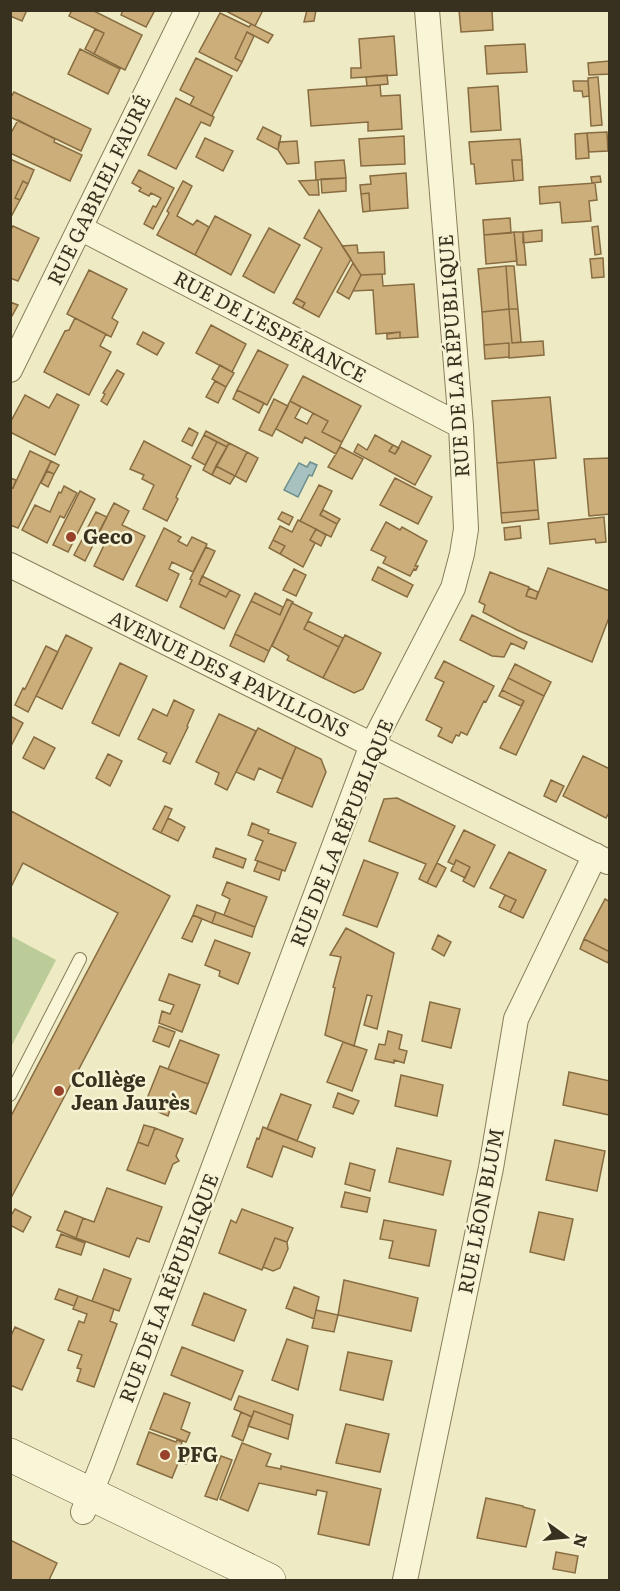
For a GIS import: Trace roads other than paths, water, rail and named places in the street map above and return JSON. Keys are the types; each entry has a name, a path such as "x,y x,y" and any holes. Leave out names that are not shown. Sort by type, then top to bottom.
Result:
{"main road":[{"path":"10,1455 87,1503 223,1581"},
{"path":"10,1477 87,1503 269,1581"}],"street":[{"name":"RUE GABRIEL FAURÉ","path":"10,370 187,10"},
{"name":"RUE DE LA RÉPUBLIQUE","path":"87,1503 372,745 453,588 462,554 466,529 461,426 427,10"},
{"name":"RUE DE L'ESPÉRANCE","path":"80,228 461,426"},
{"name":"AVENUE DES 4 PAVILLONS","path":"10,565 602,859"},
{"name":"RUE LÉON BLUM","path":"405,1581 491,1168 516,1019 602,859"}],"lane":[{"path":"10,1095 80,959"}],"water":[{"path":"310,462 317,465 298,497 284,490 299,463 307,467"}],"place":[{"name":"Geco","path":"71,537"},
{"name":"Collège Jean Jaurès","path":"59,1091"},
{"name":"PFG","path":"165,1455"}]}
